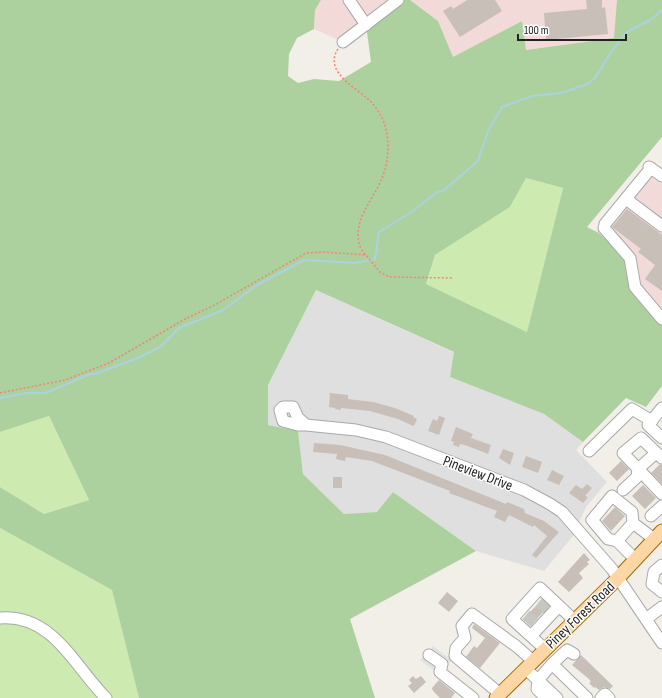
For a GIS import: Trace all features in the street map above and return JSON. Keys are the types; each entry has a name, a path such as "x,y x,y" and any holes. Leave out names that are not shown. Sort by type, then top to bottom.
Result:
{"main road":[{"name":"Piney Forest Road","path":"498,696 618,578 660,533"}],"street":[{"path":"350,0 366,25"},
{"path":"343,42 394,1"},
{"path":"662,176 650,167 605,224 604,228 630,258 635,287 662,319"},
{"path":"626,199 662,226"},
{"path":"662,408 648,425 662,438"},
{"path":"589,450 632,409 652,421"},
{"name":"Pineview Drive","path":"306,425 364,431 386,437 537,496 562,512 596,550 618,578 662,644"},
{"path":"638,469 659,456 641,438 623,453 638,469 662,494"},
{"path":"623,490 637,477 638,469"},
{"path":"633,523 632,512 612,496 592,520 635,559"},
{"path":"651,516 662,506"},
{"path":"596,550 613,540 633,523"},
{"path":"633,523 660,533"},
{"path":"662,565 654,572 652,584 662,592"},
{"path":"545,649 512,619 523,613 536,599 540,588 554,610 574,620"},
{"path":"646,619 662,607"},
{"path":"531,636 538,625 554,610"},
{"path":"498,696 455,656 456,648 465,638 462,626 472,614 529,665 538,680 557,698"},
{"path":"0,618 23,619 40,626 50,633 58,640 93,685 106,698"},
{"path":"546,698 537,689 538,680 567,650 574,654"},
{"path":"429,655 442,664 440,672 473,698"},
{"path":"552,664 588,698"},
{"path":"601,698 605,694 609,698"}],"path":[{"path":"343,42 335,54 337,69 344,80 368,98 379,112 386,130 388,142 386,166 382,178 366,206 360,222 360,245 380,272 389,277 454,278"},
{"path":"0,393 65,380 109,363 187,318 213,306 306,253 315,252 367,255"}],"shaded area":[{"path":"321,0 398,0 343,42 314,29 315,10"},
{"path":"410,0 617,0 615,38 526,50 521,21 453,58 438,21"},
{"path":"649,167 662,176 662,319 607,241 597,232 601,220"},
{"path":"316,290 455,353 450,377 544,414 583,442 576,450 607,482 586,507 573,536 544,571 476,551 393,492 378,512 344,514 303,474 298,431 268,425 268,385"},
{"path":"433,646 452,660 444,669 437,667 433,670 420,660"}],"green space":[{"path":"0,0 321,0 315,10 314,29 297,38 289,54 288,76 298,83 314,79 339,81 371,62 366,25 398,0 410,0 438,21 453,57 522,21 526,50 614,38 617,0 662,0 662,137 587,227 597,232 630,258 635,287 662,319 662,386 646,407 626,398 583,442 544,414 450,377 454,352 316,290 268,385 268,425 298,431 303,474 344,514 377,512 393,492 476,551 350,619 375,698 139,698 112,590 0,528 0,487 44,514 89,500 49,416 0,432","holes":["526,178 563,188 527,332 426,284 435,255 510,207"]},
{"path":"526,178 563,188 527,332 426,284 435,255 510,207"},
{"path":"49,416 89,500 44,514 0,487 0,432"},
{"path":"0,528 112,590 139,698 0,698"}],"building":[{"path":"467,0 495,0 502,11 460,37 443,11 451,6 453,9"},
{"path":"586,0 602,0 602,8 605,7 608,34 546,40 544,13 587,9"},
{"path":"627,209 662,235 662,291 645,279 655,265 638,252 641,249 612,227"},
{"path":"330,393 348,395 348,399 373,402 395,408 414,416 413,417 417,419 414,426 398,419 370,411 341,408 341,410 335,409 329,407"},
{"path":"439,416 445,418 439,435 428,431 433,419 437,421"},
{"path":"456,427 473,434 471,438 491,445 488,454 465,445 460,444 459,447 453,445 454,442 451,441"},
{"path":"314,443 340,445 385,455 506,504 507,502 524,509 525,513 544,521 559,532 536,558 532,555 547,536 534,525 533,527 509,515 505,522 494,517 497,511 372,461 346,457 345,461 336,459 337,454 313,452"},
{"path":"503,449 514,453 510,465 499,458"},
{"path":"526,456 542,462 538,473 522,467"},
{"path":"621,461 629,469 617,481 609,473"},
{"path":"660,464 662,465 662,484 651,473"},
{"path":"552,470 564,476 559,485 547,480"},
{"path":"333,477 342,477 342,488 333,488"},
{"path":"587,484 592,488 585,496 588,497 583,503 569,493 576,485 582,489"},
{"path":"643,485 656,498 645,509 632,496"},
{"path":"615,507 625,516 611,531 602,521"},
{"path":"584,553 590,560 587,562 589,564 579,573 583,578 569,592 558,582"},
{"path":"447,592 458,601 449,612 438,603"},
{"path":"542,600 549,606 530,626 523,619"},
{"path":"474,624 500,643 480,668 466,657 474,646 477,648 485,638 472,628"},
{"path":"581,655 613,686 610,689 604,687 599,690 595,687 594,688 589,683 591,682 589,679 572,665"},
{"path":"413,676 416,679 421,676 426,682 414,693 408,686 412,683 409,680"},
{"path":"439,680 455,693 451,698 440,698 433,691 432,688"}],"waterway":[{"path":"0,398 26,393 46,393 90,374 95,374 138,358 160,347 179,328 223,310 257,285 304,260 355,263 375,259 379,232 413,211 437,192 443,191 478,161 488,131 502,107 532,96 562,93 587,84 595,78 611,52 627,32 652,19 662,10"}],"tunnel":[{"path":"539,602 550,611"},
{"path":"526,615 537,624"}]}
